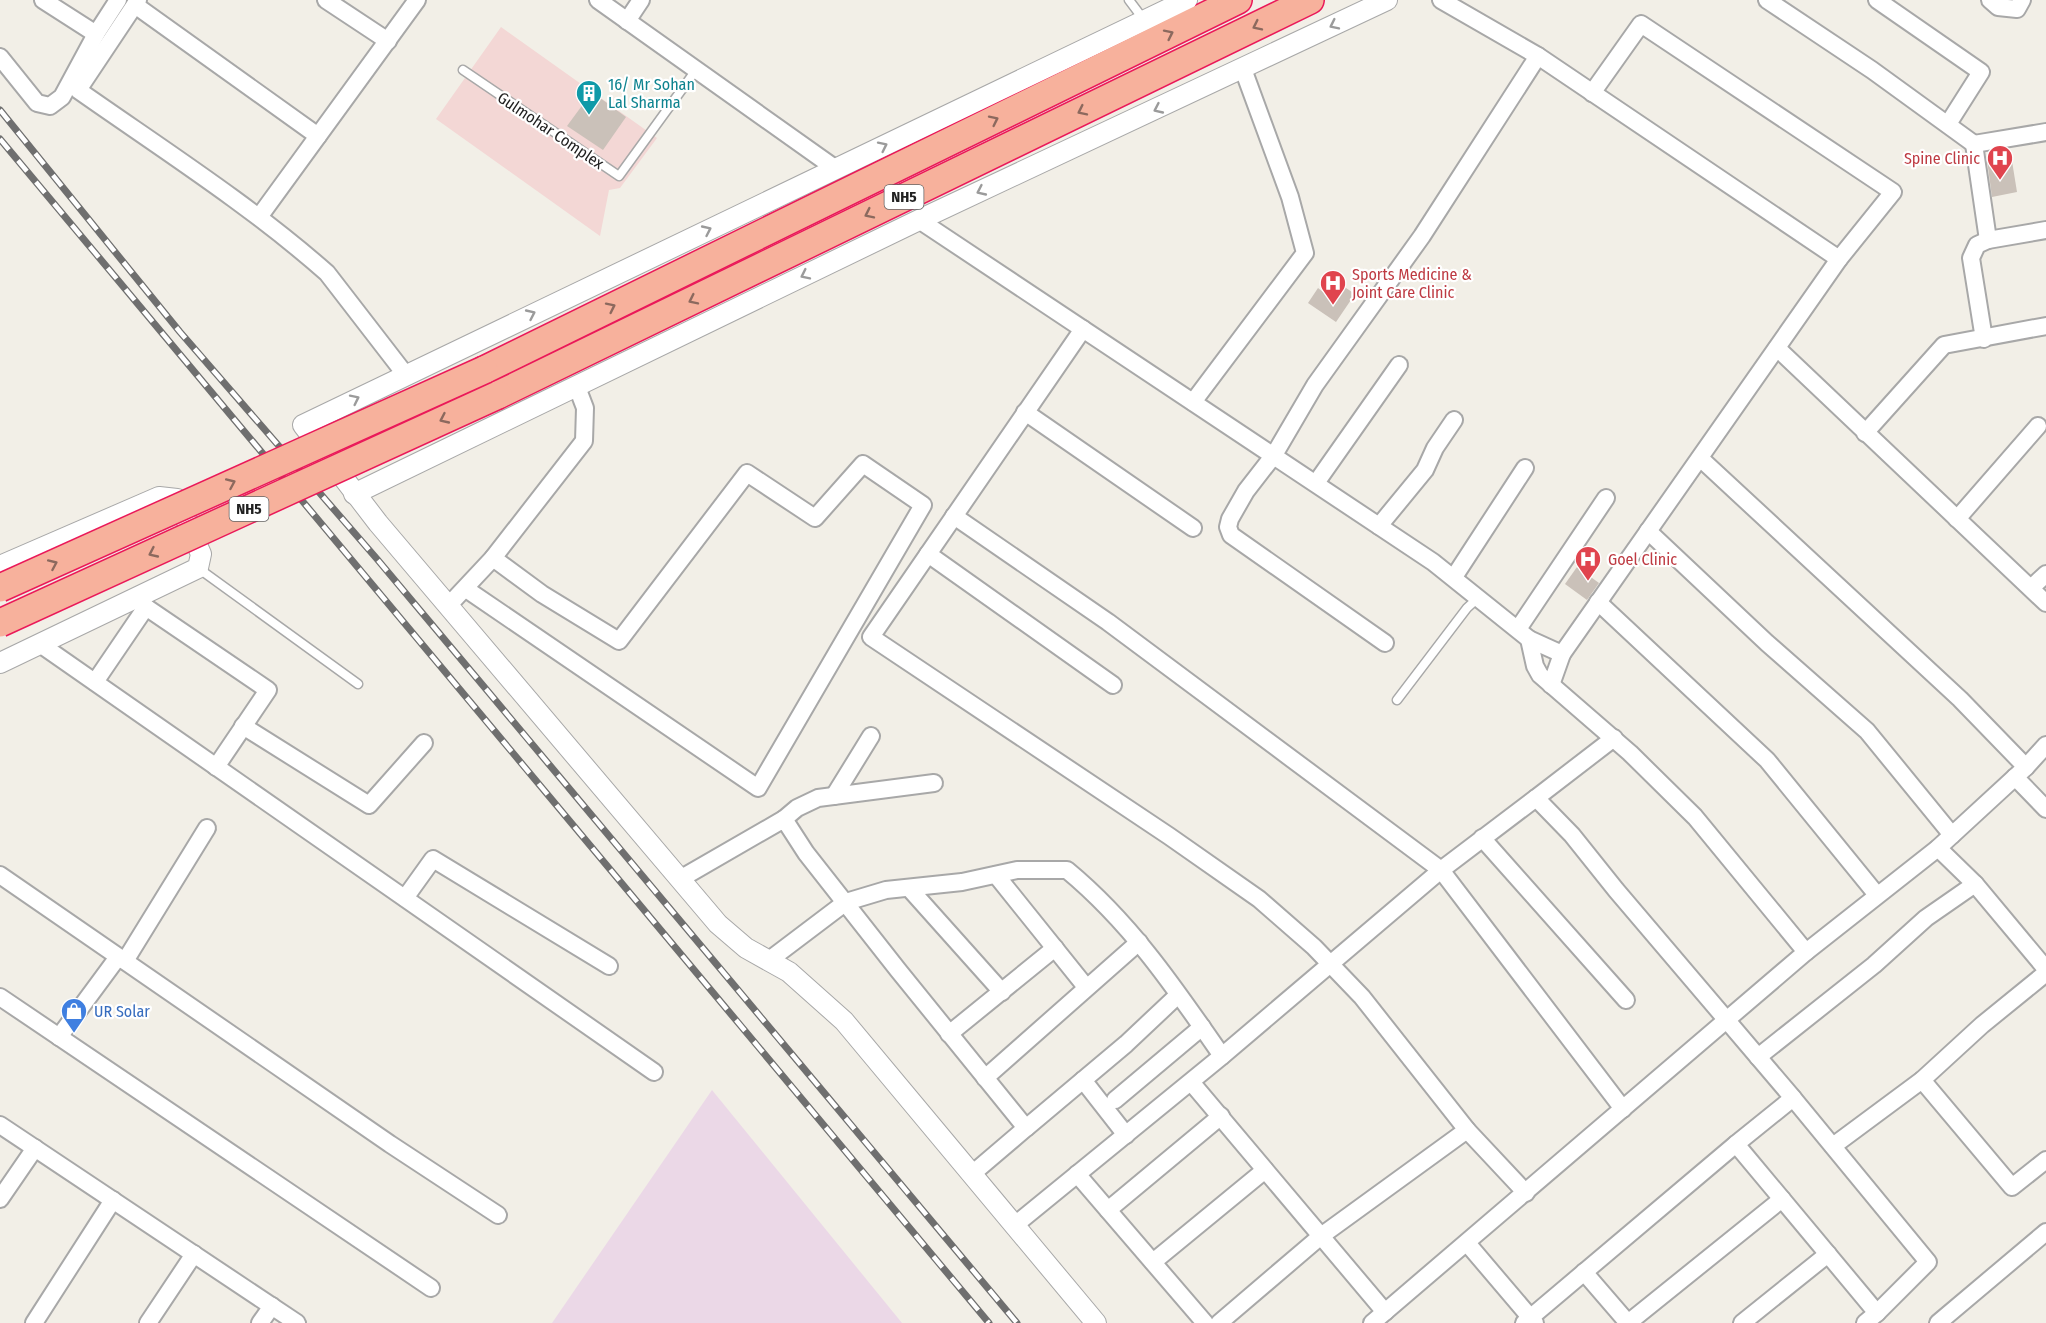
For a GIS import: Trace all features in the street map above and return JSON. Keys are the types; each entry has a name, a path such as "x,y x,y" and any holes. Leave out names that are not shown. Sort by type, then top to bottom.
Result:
{"highway":[{"name":"NH5","path":"0,588 483,370 1238,0"},
{"name":"NH5","path":"0,623 498,395 1310,0"}],"street":[{"path":"43,0 96,34"},
{"path":"0,57 37,102 50,106 62,97 96,34 118,0"},
{"path":"326,0 388,41"},
{"path":"259,217 417,0"},
{"path":"598,0 836,169"},
{"path":"627,21 641,0"},
{"path":"1096,1323 844,1021 789,972 746,948 718,924 354,494 303,425 1187,0"},
{"path":"354,494 919,220 1387,0"},
{"path":"1442,0 1538,56 1839,259"},
{"path":"1767,0 1974,144 1988,240"},
{"path":"1877,0 1981,72 1948,124"},
{"path":"1990,0 1998,7 2017,9 2022,0"},
{"path":"318,136 136,3 78,90 259,217 327,273 405,374"},
{"path":"1551,685 1562,654 1598,602 1839,259 1893,192 1641,24 1592,93"},
{"path":"1385,643 1231,535 1228,527 1230,519 1246,491 1274,455 1315,385 1422,236 1538,56"},
{"path":"1193,402 1305,253 1290,197 1243,69"},
{"path":"1974,144 2046,132"},
{"path":"919,220 1454,577 1524,634 1562,654"},
{"path":"1984,339 1971,258 1977,245 1988,240 2046,230"},
{"path":"1865,433 1944,345 2046,326"},
{"path":"1083,329 871,637 1159,829 1250,893 1331,965 1362,997 1467,1130 1526,1194"},
{"path":"1777,348 2046,603"},
{"path":"1316,483 1399,364"},
{"path":"448,606 493,558 585,441 585,408 577,387"},
{"path":"1025,412 1193,528"},
{"path":"1379,526 1425,470 1435,448 1454,420"},
{"path":"1957,519 2038,426"},
{"path":"1700,458 1960,699 2020,772 2046,808"},
{"path":"466,589 758,788 923,505 862,464 815,518 747,473 619,641 542,594 493,558"},
{"path":"1454,577 1525,468"},
{"path":"0,566 159,497 177,499 201,554 198,568 140,603 0,663"},
{"path":"1524,634 1606,498"},
{"path":"954,516 1108,622 1441,870 1623,1109"},
{"path":"1648,531 1767,643 1867,731 1952,835"},
{"path":"928,554 1113,685"},
{"path":"2031,588 2046,574"},
{"path":"1598,602 1767,760 1877,895"},
{"path":"95,682 140,603"},
{"path":"140,603 268,690 216,767"},
{"path":"1524,634 1535,666 1551,685 1614,738 1695,817 1806,952"},
{"path":"0,663 40,644 654,1072"},
{"path":"243,726 369,805 424,742"},
{"path":"834,796 871,736"},
{"path":"1015,1225 1191,1082 1441,870 1614,738"},
{"path":"1191,1082 1321,1236 1379,1318 1526,1194 1726,1019 1806,952 1938,848 2046,745"},
{"path":"680,879 784,819 797,808 818,798 934,783"},
{"path":"1536,798 1572,835 1928,1262 1871,1318 1828,1254 1736,1144"},
{"path":"784,819 806,852 1026,1128"},
{"path":"59,1037 121,959 207,828"},
{"path":"1482,838 1626,1000"},
{"path":"1833,1146 1922,1080 2046,971 1975,884 1938,848"},
{"path":"405,898 433,859 609,966"},
{"path":"768,961 846,902 886,890 962,882 1017,870 1067,870 1098,896 1139,942 1222,1056"},
{"path":"0,875 390,1144 498,1215"},
{"path":"996,875 1086,987"},
{"path":"1758,1057 1874,965 1926,918 1975,884"},
{"path":"909,888 1002,992"},
{"path":"985,1078 1139,942"},
{"path":"949,1034 1055,948"},
{"path":"972,1174 1083,1080 1178,995"},
{"path":"0,997 431,1288"},
{"path":"1115,1100 1202,1027"},
{"path":"1083,1080 1126,1135"},
{"path":"1922,1080 2012,1187 2046,1160"},
{"path":"1467,1243 1530,1321 1584,1272 1793,1098"},
{"path":"1108,1210 1221,1116"},
{"path":"0,1125 297,1323"},
{"path":"1219,1323 1321,1236 1467,1130"},
{"path":"0,1199 34,1148"},
{"path":"1153,1262 1265,1170"},
{"path":"1077,1174 1205,1323"},
{"path":"1584,1272 1628,1323 1782,1199"},
{"path":"34,1323 113,1200"},
{"path":"1938,1323 2046,1232"},
{"path":"148,1323 194,1254"},
{"path":"1742,1323 1828,1254"},
{"path":"260,1323 272,1306"}],"lane":[{"path":"1129,0 1144,21"},
{"name":"Gulmohar Complex","path":"463,70 619,176 696,70"},
{"path":"198,568 358,684"},
{"path":"1397,700 1467,608 1479,597"}],"shaded area":[{"path":"501,27 657,138 620,188 609,190 600,236 436,119"},
{"path":"712,1090 902,1323 552,1323"}],"building":[{"path":"592,92 626,117 603,150 567,126"},
{"path":"2011,155 2017,192 1992,197 1987,160"},
{"path":"1337,282 1355,294 1336,322 1308,303 1318,288 1323,292 1328,285 1333,288"},
{"path":"1577,567 1599,583 1587,600 1565,584"}],"railway":[{"path":"0,110 180,332 377,559 1017,1323"},
{"path":"0,139 989,1323"}],"place":[{"name":"16/ Mr Sohan Lal Sharma","path":"589,116"},
{"name":"Spine Clinic","path":"2000,181"},
{"name":"Sports Medicine & Joint Care Clinic","path":"1333,306"},
{"name":"Goel Clinic","path":"1588,582"},
{"name":"UR Solar","path":"74,1034"}]}
